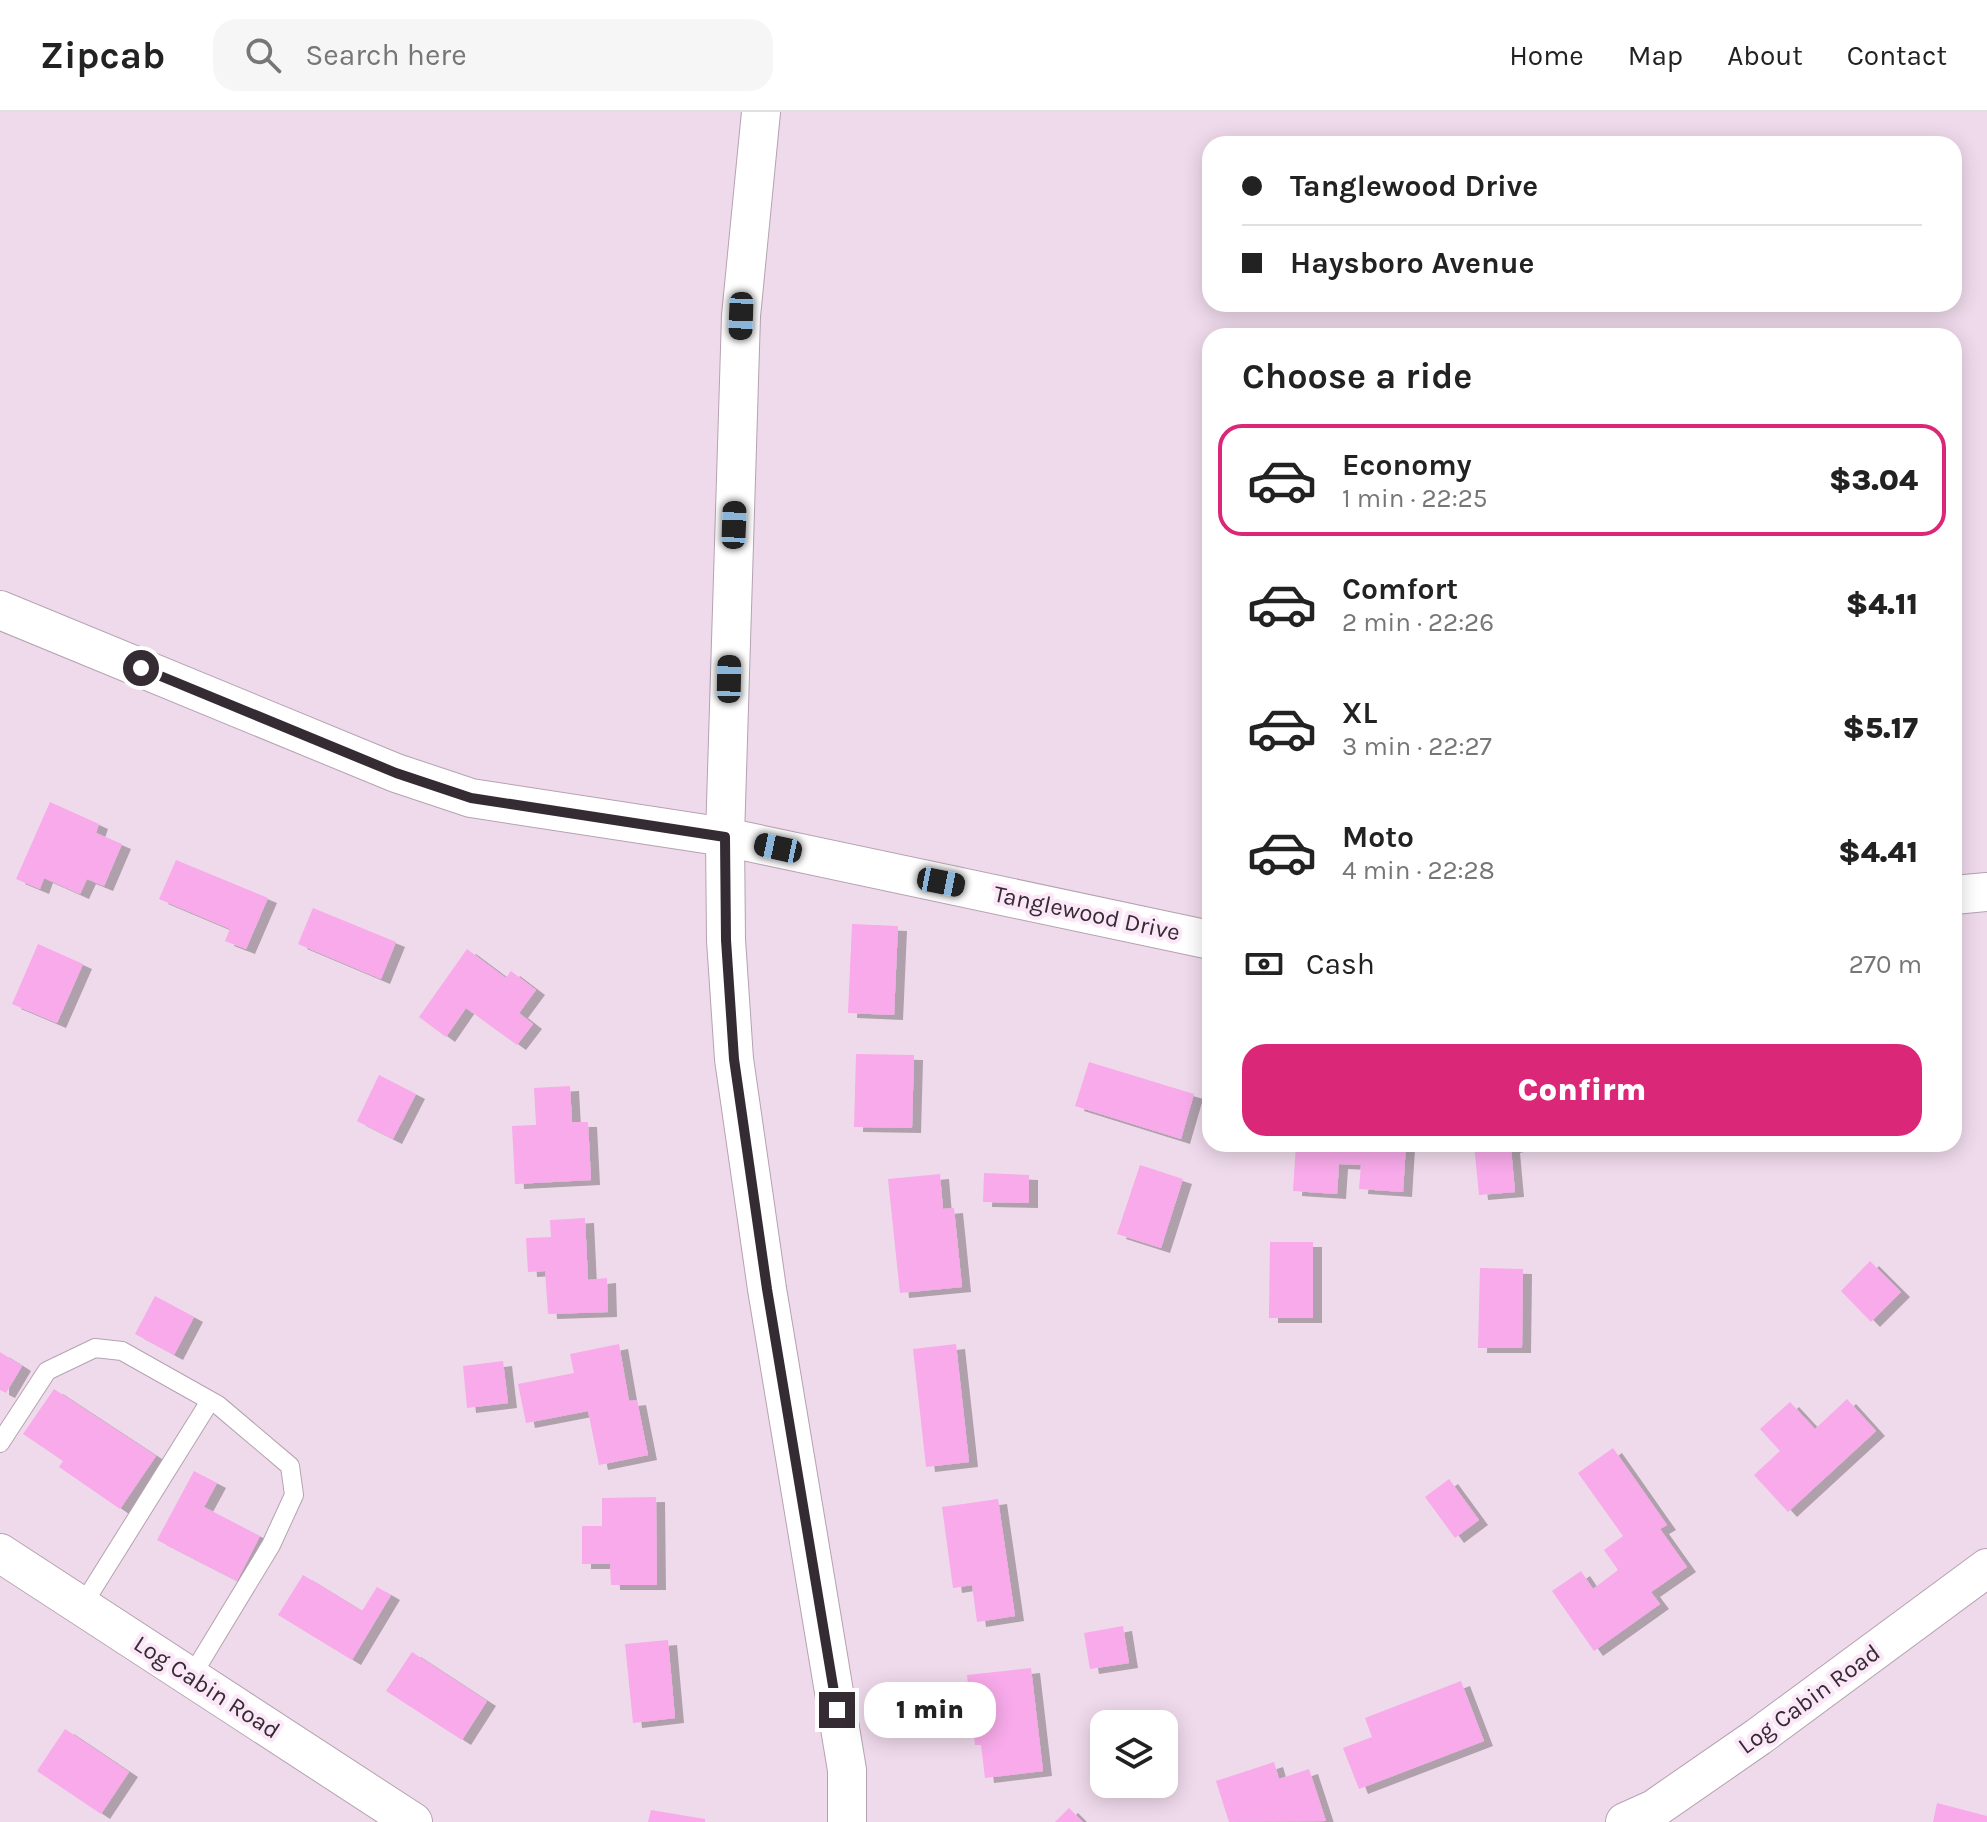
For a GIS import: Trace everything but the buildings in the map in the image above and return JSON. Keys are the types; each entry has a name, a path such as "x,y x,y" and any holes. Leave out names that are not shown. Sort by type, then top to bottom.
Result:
{"street":[{"path":"761,112 741,316 725,837 726,940 734,1059 767,1289 847,1770 847,1822"},
{"name":"Tanglewood Drive","path":"0,610 396,773 471,798 725,837 1202,938"},
{"path":"1962,894 1987,892"},
{"name":"Log Cabin Road","path":"0,1553 413,1822"},
{"name":"Log Cabin Road","path":"1647,1818 1987,1568"}],"lane":[{"path":"0,1443 47,1371 95,1348 122,1351 210,1401 290,1466 294,1495 271,1545 191,1677"},
{"path":"82,1606 210,1401"}],"route":[{"path":"141,668 396,773 471,798 725,837 726,940 734,1059 767,1289 837,1710"}]}
